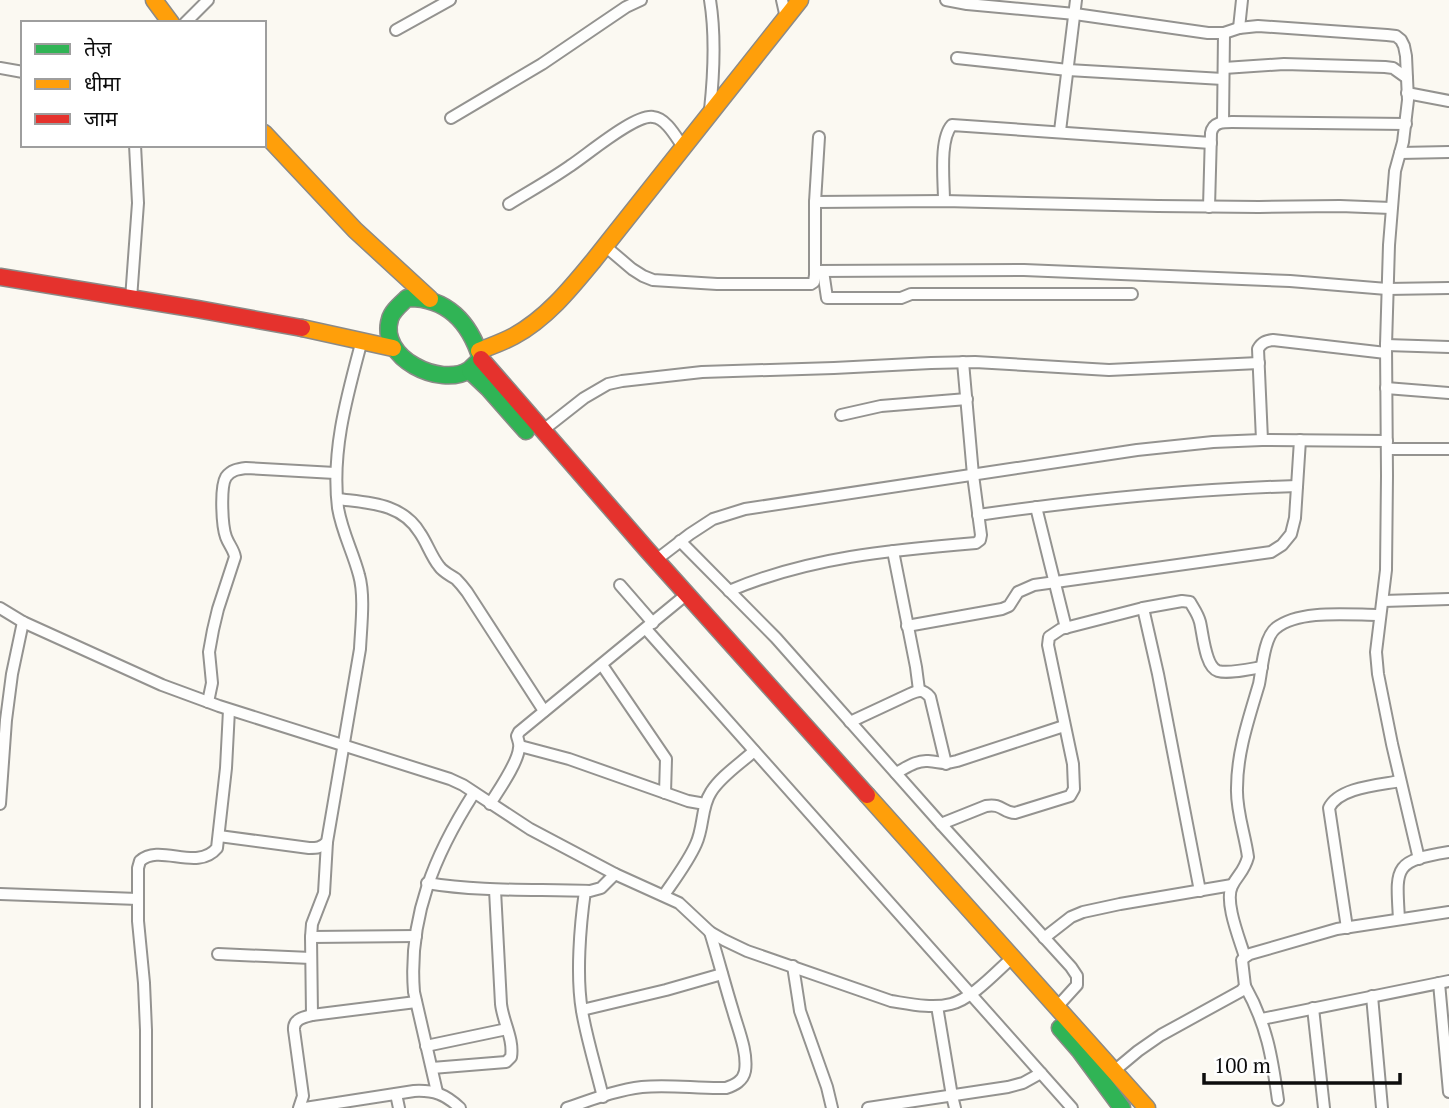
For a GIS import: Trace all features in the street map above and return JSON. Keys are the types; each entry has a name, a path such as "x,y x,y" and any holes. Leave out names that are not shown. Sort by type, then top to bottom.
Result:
{"main road":[{"path":"154,0 170,21"},
{"path":"430,299 407,298 396,307 386,326 387,336 393,348 405,360 419,369 438,375 459,375 538,319 563,297 605,246 800,0"},
{"path":"266,135 355,230 430,299 449,310 469,330 488,388 683,598 1009,961 1120,1107 1142,1102 1057,1007 1009,961"},
{"path":"0,277 243,317 393,348"},
{"path":"477,360 656,560 683,598"}],"street":[{"path":"187,21 208,0"},
{"path":"396,30 450,0"},
{"path":"451,118 542,64 626,7 641,0"},
{"path":"710,0 715,66 710,113"},
{"path":"782,0 786,18"},
{"path":"946,0 1075,14 1208,33 1224,33 1258,26 1396,36 1401,40 1406,56 1406,124 1395,171 1391,208 1386,349 1386,560 1376,652 1378,674 1419,859"},
{"path":"1060,131 1076,0"},
{"path":"1239,28 1242,0"},
{"path":"1223,122 1224,33"},
{"path":"957,58 1068,70 1224,74 1283,64 1385,67 1393,68 1407,78"},
{"path":"0,68 21,72"},
{"path":"1407,93 1449,101"},
{"path":"509,204 644,118 651,116 664,122 683,147"},
{"path":"1209,207 1212,128 1216,124 1406,124"},
{"path":"944,201 944,148 948,130 952,125 1211,143"},
{"path":"819,136 815,202 819,271 827,298 901,298 911,294 1132,294"},
{"path":"131,299 138,203 135,147"},
{"path":"1400,153 1449,152"},
{"path":"815,202 944,201 1391,208"},
{"path":"605,246 632,269 653,280 811,285 819,271"},
{"path":"819,271 1024,270 1290,281 1387,289 1449,288"},
{"path":"312,1015 312,924 324,892 327,842 360,649 360,577 341,524 335,473 345,405 362,340"},
{"path":"1262,440 1258,349 1266,341 1386,349 1449,347"},
{"path":"542,431 597,389 622,381 702,372 963,362 1109,370 1259,363"},
{"path":"729,591 794,568 861,555 976,543 980,540 963,362"},
{"path":"1386,388 1449,393"},
{"path":"841,415 881,406 967,399"},
{"path":"656,560 702,525 724,514 1137,450 1262,440 1449,449"},
{"path":"907,626 1002,609 1009,606 1024,588 1056,581 1271,552 1282,545 1291,534 1295,518 1300,440"},
{"path":"208,702 212,683 209,652 213,630 235,557 225,535 223,503 227,476 236,469 246,468 335,473"},
{"path":"978,515 1220,488 1297,486"},
{"path":"338,499 393,508 412,521 440,569 457,580 467,592 544,711"},
{"path":"1036,507 1066,628"},
{"path":"680,541 776,638 1077,976 1077,985 1057,1007"},
{"path":"893,551 919,690"},
{"path":"620,585 649,626 754,751 1072,1108"},
{"path":"490,804 508,776 520,746 517,737 519,732 683,598"},
{"path":"1382,601 1449,599"},
{"path":"941,824 993,804 1010,813 1016,813 1070,796 1074,789 1073,764 1048,645 1053,633 1143,608 1182,601 1190,603 1195,610 1211,666 1217,671 1262,667"},
{"path":"0,608 23,622 162,685 229,710 450,779 530,829 615,874 679,903 710,932 747,951 891,1001 937,1006 953,1004 970,994 1009,961"},
{"path":"1143,608 1200,891"},
{"path":"1278,1100 1262,1019 1245,986 1242,964 1245,957 1230,904 1232,885 1245,868 1248,857 1237,790 1239,762 1248,718 1270,634 1276,628 1310,615 1380,615"},
{"path":"0,804 2,743 23,622"},
{"path":"602,665 666,759 664,793"},
{"path":"850,722 919,690 925,691 930,697 946,764"},
{"path":"146,1108 145,1007 138,921 138,868 144,856 205,857 217,848 229,710"},
{"path":"895,773 917,762 946,764 1064,726"},
{"path":"520,746 569,759 688,801 705,804"},
{"path":"664,895 696,846 705,804 714,788 754,751"},
{"path":"1346,928 1329,808 1333,800 1351,791 1401,781"},
{"path":"437,1092 412,976 416,936 427,883 453,827 474,793"},
{"path":"219,836 309,848 318,848 327,842"},
{"path":"1399,919 1396,882 1399,871 1404,865 1419,859 1449,852"},
{"path":"427,883 495,890 585,891 601,888 615,874"},
{"path":"1044,938 1071,917 1083,912 1232,885"},
{"path":"432,1068 506,1062 511,1057 501,1004 495,890"},
{"path":"585,891 581,915 579,984 582,1010 603,1097"},
{"path":"0,894 138,899"},
{"path":"1245,957 1306,937 1346,928 1449,912"},
{"path":"574,1107 621,1091 662,1086 726,1088 736,1085 743,1077 745,1058 710,932"},
{"path":"311,937 416,936"},
{"path":"218,954 311,958"},
{"path":"793,966 800,1011 832,1108"},
{"path":"582,1010 722,974"},
{"path":"1262,1019 1444,982 1449,1092"},
{"path":"1114,1070 1161,1035 1236,995 1245,986"},
{"path":"1372,996 1382,1108"},
{"path":"299,1108 303,1096 294,1026 302,1018 416,1002"},
{"path":"937,1006 955,1108"},
{"path":"1313,1008 1324,1108"},
{"path":"426,1046 507,1029"},
{"path":"868,1108 905,1105 1008,1087 1023,1083 1041,1073"},
{"path":"305,1108 414,1091 437,1092 460,1108"},
{"path":"396,1094 399,1108"}],"traffic: fast":[{"path":"407,298 434,302 455,315 470,334 481,359 469,370 457,375 443,375 414,366 402,357 393,346 389,333 390,319 407,298"},
{"path":"470,371 526,431"},
{"path":"1060,1028 1122,1108"}],"traffic: slow":[{"path":"154,0 170,21"},
{"path":"479,351 526,329 567,292 800,0"},
{"path":"266,135 355,230 430,299"},
{"path":"302,328 393,348"},
{"path":"867,795 1147,1108"}],"traffic: jam":[{"path":"0,277 302,328"},
{"path":"481,359 648,551 867,795"}]}
